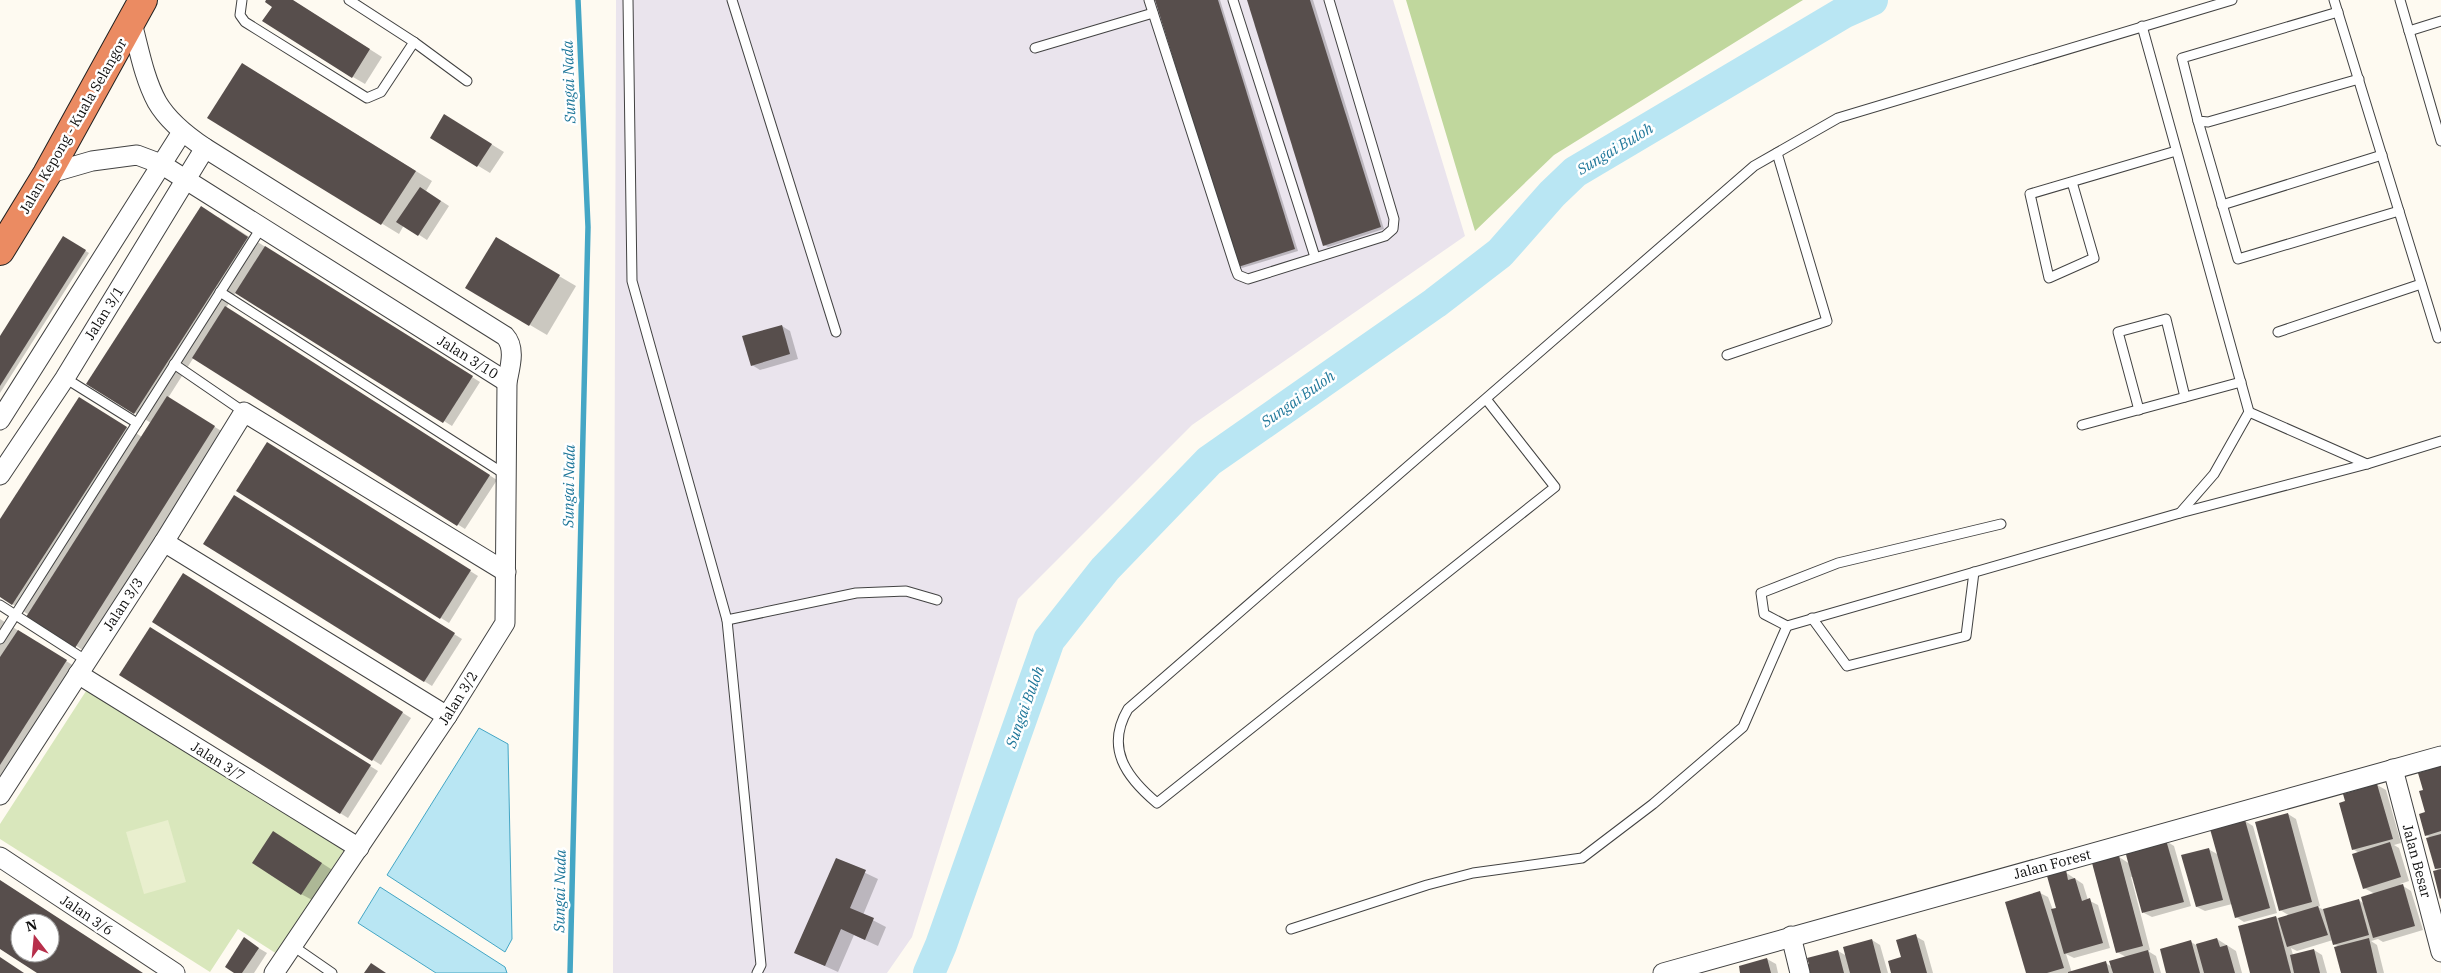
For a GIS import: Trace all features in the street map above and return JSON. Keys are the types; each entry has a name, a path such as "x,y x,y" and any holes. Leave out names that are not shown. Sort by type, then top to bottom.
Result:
{"highway":[{"name":"Jalan Kepong - Kuala Selangor","path":"0,251 47,174 138,11"}],"street":[{"name":"Jalan 3/10","path":"47,174 92,161 137,155 161,164 508,382 512,350 510,342 505,336 204,148 182,132 157,102 144,66 138,11"},
{"path":"0,420 182,132"},
{"name":"Jalan 3/1","path":"0,475 65,378 186,181 204,148"},
{"name":"Jalan 3/2","path":"274,973 447,716 505,623 508,382"},
{"path":"244,412 506,572"},
{"name":"Jalan 3/3","path":"0,795 164,542 244,412"},
{"path":"164,542 447,716"},
{"name":"Jalan 3/7","path":"83,667 359,848"},
{"name":"Jalan Forest","path":"1663,973 2441,756"},
{"name":"Jalan Besar","path":"2393,769 2441,952"},
{"name":"Jalan 3/6","path":"0,857 175,973"},
{"path":"1791,936 1800,973"}],"lane":[{"path":"242,0 240,15 245,22 367,98 381,92 414,42"},
{"path":"349,0 414,42 467,80"},
{"path":"628,0 632,281 727,620 761,965 757,973"},
{"path":"732,0 836,332"},
{"path":"1149,0 1238,274 1243,278 1253,278 1385,236 1393,229 1394,224 1329,0"},
{"path":"1232,0 1315,257"},
{"path":"1486,399 1556,487 1157,803 1145,793 1123,764 1118,748 1120,727 1128,709 1754,166 1838,118 2232,0"},
{"path":"2334,0 2438,338"},
{"path":"2400,0 2437,109 2441,141"},
{"path":"2338,12 2182,58 2238,259 2399,211"},
{"path":"1035,48 1153,13"},
{"path":"2409,31 2441,21"},
{"path":"2142,26 2249,412 2214,474 2180,513"},
{"path":"2198,121 2208,122 2359,79"},
{"path":"2072,182 2094,258 2049,278 2030,194 2176,150"},
{"path":"1727,355 1827,321 1777,153"},
{"path":"2222,205 2382,155"},
{"path":"0,639 261,228"},
{"path":"2278,332 2421,284"},
{"path":"220,292 506,475"},
{"path":"2139,410 2118,332 2166,318 2185,397"},
{"path":"174,364 244,412"},
{"path":"65,378 137,423"},
{"path":"2082,425 2241,382"},
{"path":"2249,412 2367,464"},
{"path":"2001,524 1838,563 1761,594 1764,614 1787,626 2180,513 2367,464 2441,441"},
{"path":"1812,618 1847,666 1966,636 1974,572"},
{"path":"727,620 856,592 906,591 937,600"},
{"path":"0,605 83,667"},
{"path":"1291,929 1427,885 1464,876 1582,858 1653,804 1743,727 1787,626"},
{"path":"293,946 332,973"}],"shaded area":[{"path":"616,0 1393,0 1465,236 1192,425 1018,599 912,937 887,973 613,973"}],"green space":[{"path":"1406,0 1803,0 1554,155 1475,231"},
{"path":"88,688 344,850 277,954 238,929 210,972 0,839 0,824"},
{"path":"168,820 186,882 144,894 126,832"}],"water":[{"path":"479,728 508,744 512,939 505,952 387,875"},
{"path":"380,887 505,967 507,973 436,973 358,923"}],"building":[{"path":"266,0 293,0 370,49 352,78 262,21 272,7 265,2"},
{"path":"1155,0 1218,0 1295,249 1238,267"},
{"path":"1247,0 1310,0 1381,227 1323,246"},
{"path":"242,63 416,171 381,225 207,118"},
{"path":"444,114 492,144 477,167 430,138"},
{"path":"420,187 441,201 418,236 396,222"},
{"path":"201,206 248,237 134,414 86,384"},
{"path":"63,236 86,250 0,386 0,336"},
{"path":"496,237 560,275 529,326 465,288"},
{"path":"265,246 473,376 443,423 235,293"},
{"path":"225,306 490,475 457,526 192,358"},
{"path":"782,325 790,354 751,366 742,336"},
{"path":"167,396 215,426 75,648 26,617"},
{"path":"79,397 127,427 12,605 0,597 0,519"},
{"path":"267,442 471,570 440,619 236,491"},
{"path":"234,495 455,633 424,682 203,544"},
{"path":"183,573 403,712 372,761 152,622"},
{"path":"150,627 371,765 340,814 119,675"},
{"path":"18,630 67,660 0,765 0,657"},
{"path":"2441,766 2441,831 2425,836 2419,814 2425,812 2419,791 2423,790 2418,773"},
{"path":"2377,784 2393,839 2352,850 2339,803 2345,801 2343,794"},
{"path":"2288,813 2312,902 2279,911 2255,822"},
{"path":"2245,820 2270,908 2235,918 2210,829"},
{"path":"273,831 322,863 301,895 252,863"},
{"path":"2441,834 2441,868 2435,869 2426,838"},
{"path":"2166,840 2184,902 2142,913 2125,851"},
{"path":"2390,842 2401,877 2363,889 2352,854"},
{"path":"2209,848 2223,900 2196,907 2181,855"},
{"path":"2119,856 2143,946 2116,953 2092,863"},
{"path":"836,858 866,870 850,908 874,918 865,940 841,929 825,966 794,953"},
{"path":"2441,869 2441,898 2440,899 2433,871"},
{"path":"2066,870 2068,880 2075,878 2082,901 2090,898 2103,943 2064,954 2051,909 2056,908 2047,876"},
{"path":"0,880 51,913 10,913 10,955 0,949"},
{"path":"2403,884 2415,926 2373,938 2361,897"},
{"path":"2040,891 2064,968 2047,973 2026,973 2005,902"},
{"path":"2359,899 2369,935 2333,945 2323,909"},
{"path":"2318,906 2328,935 2287,947 2278,918"},
{"path":"2276,916 2291,973 2250,973 2238,926"},
{"path":"60,919 143,973 37,973 22,963 60,963"},
{"path":"1916,934 1927,973 1891,973 1888,961 1901,957 1896,940"},
{"path":"244,937 259,948 242,973 234,973 225,967"},
{"path":"2217,938 2220,947 2227,945 2235,973 2204,973 2196,944"},
{"path":"2369,938 2377,973 2341,973 2334,947"},
{"path":"1872,939 1881,973 1850,973 1843,947"},
{"path":"2191,940 2200,973 2166,973 2160,949"},
{"path":"2314,949 2320,973 2294,973 2290,955"},
{"path":"1838,950 1844,973 1805,973 1803,966 1809,964 1807,958"},
{"path":"2148,950 2154,973 2113,973 2109,961"},
{"path":"0,957 24,973 0,973"},
{"path":"1767,958 1771,973 1740,973 1739,966"},
{"path":"2106,961 2109,973 2068,973 2068,972"},
{"path":"371,963 386,973 364,973"}],"waterway":[{"name":"Sungai Nada","path":"570,973 588,227 578,0"},
{"name":"Sungai Buloh","path":"929,973 941,945 1049,640 1105,569 1209,461 1435,303 1500,253 1552,194 1575,172 1843,13 1872,0"}]}
